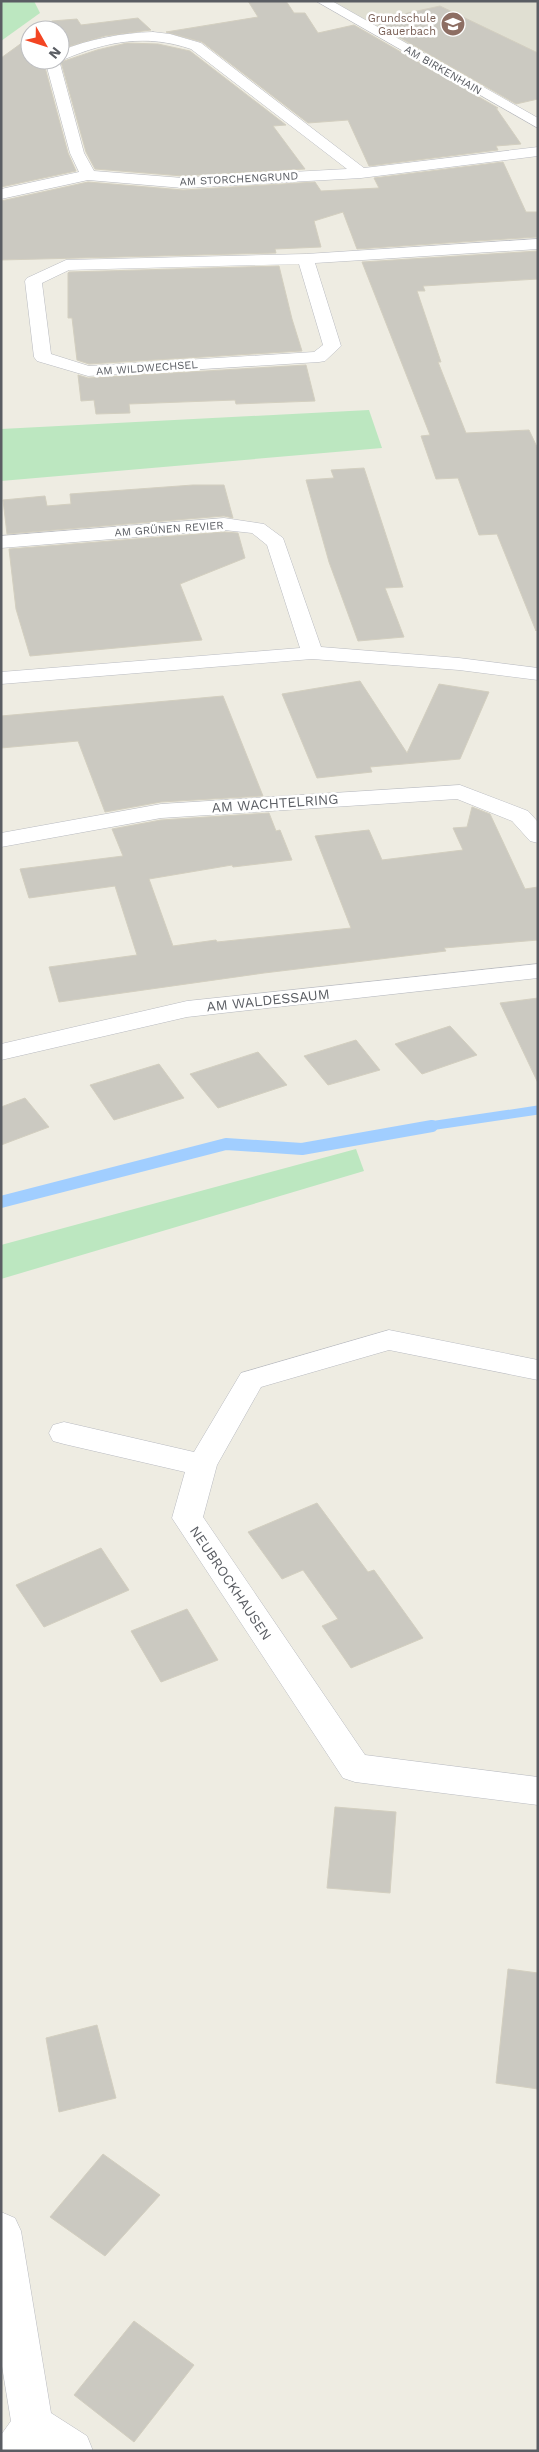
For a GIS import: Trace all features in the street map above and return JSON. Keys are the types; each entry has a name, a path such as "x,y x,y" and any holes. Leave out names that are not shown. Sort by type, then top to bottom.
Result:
{"street":[{"name":"AM BIRKENHAIN","path":"322,1 538,124"},
{"path":"70,52 83,46 124,39 166,38 196,46 361,173"},
{"path":"55,70 77,153 88,175"},
{"path":"514,111 538,106"},
{"name":"AM STORCHENGRUND","path":"1,194 88,175 183,183 361,173 538,151"},
{"name":"AM WILDWECHSEL","path":"306,259 332,346 320,356 88,371 43,357 34,280 66,265 306,259 538,244"},
{"name":"AM GRÜNEN REVIER","path":"1,542 224,524 257,528 276,542 312,653"},
{"path":"1,678 312,653 459,664 538,674"},
{"name":"AM WACHTELRING","path":"1,840 161,811 460,792 520,816 538,836"},
{"name":"AM WALDESSAUM","path":"1,1052 187,1009 538,971"},
{"name":"NEUBROCKHAUSEN","path":"538,1370 389,1340 251,1380 202,1465 187,1518 355,1768 538,1791"},
{"path":"64,1432 202,1465"},
{"path":"1,2231 23,2438 72,2451"}],"shaded area":[{"name":"Grundschule Gauerbach","path":"330,1 538,1 538,77 489,88 408,46"}],"green space":[{"path":"1,1 34,1 40,13 30,20 20,20 20,27 1,41"},
{"path":"369,410 382,448 1,481 1,429"},
{"path":"356,1149 364,1171 1,1279 1,1245"}],"building":[{"path":"248,1 286,1 294,13 305,13 318,33 354,25 498,108 496,108 521,144 496,146 498,150 369,166 348,120 308,123 202,42 166,32 258,17"},
{"name":"Grundschule Gauerbach","path":"440,6 538,53 538,99 516,104 371,21"},
{"path":"138,18 151,30 105,36 70,46 70,20 64,20 77,19 81,25"},
{"path":"127,43 158,44 190,51 286,125 273,126 305,169 183,176 95,169 86,152 63,70 70,70 70,59"},
{"path":"20,44 20,70 46,70 68,153 76,171 1,187 1,58"},
{"path":"503,162 526,212 538,212 538,237 357,249 343,212 314,221 321,247 275,249 276,253 1,260 1,201 88,182 183,190 315,182 321,191 379,188 374,178"},
{"path":"538,251 538,279 423,286 425,291 417,291 441,362 438,362 466,433 529,430 538,449 536,631 497,534 479,535 458,478 436,479 421,436 430,435 362,262"},
{"path":"279,266 302,351 89,364 77,360 72,318 68,318 69,272"},
{"path":"306,365 315,401 236,404 235,400 129,404 130,413 96,414 94,400 81,401 78,375 88,378"},
{"path":"364,468 403,587 385,588 404,637 358,641 329,562 306,480 334,478 331,470"},
{"path":"193,485 224,485 233,518 224,516 7,534 3,500 45,496 47,506 71,504 70,494"},
{"path":"224,532 238,533 245,558 180,584 202,640 30,656 16,609 9,549"},
{"path":"360,681 407,753 439,684 489,692 460,759 370,767 372,772 317,778 282,694"},
{"path":"223,696 263,796 161,802 105,812 78,741 1,748 1,716"},
{"path":"472,807 490,814 525,889 538,887 538,940 444,948 446,951 264,973 59,1002 49,967 137,955 115,886 29,898 20,869 123,856 112,829 161,820 269,813 276,831 280,830 292,860 233,867 232,865 149,879 173,946 216,940 217,942 351,928 315,836 369,830 382,860 463,850 453,828 467,827"},
{"path":"538,998 538,1083 500,1003"},
{"path":"450,1026 477,1055 422,1074 395,1044"},
{"path":"356,1040 380,1070 328,1085 304,1056"},
{"path":"258,1052 287,1085 218,1108 190,1074"},
{"path":"159,1064 184,1098 114,1120 90,1085"},
{"path":"25,1098 49,1127 1,1145 1,1107"},
{"path":"317,1503 368,1572 374,1570 423,1638 351,1668 322,1626 338,1619 303,1570 282,1579 248,1532"},
{"path":"101,1548 129,1590 44,1627 16,1585"},
{"path":"187,1609 218,1660 161,1682 131,1631"},
{"path":"335,1807 396,1812 390,1893 327,1888"},
{"path":"508,1969 538,1973 538,2089 496,2083"},
{"path":"97,2025 116,2098 59,2112 46,2038"},
{"path":"103,2154 160,2195 105,2256 50,2217"},
{"path":"134,2321 194,2365 134,2442 74,2395"}],"waterway":[{"path":"423,1127 538,1110"},
{"path":"1,1202 226,1144 302,1149 432,1126"}],"place":[{"name":"Grundschule Gauerbach","path":"453,24"}]}
